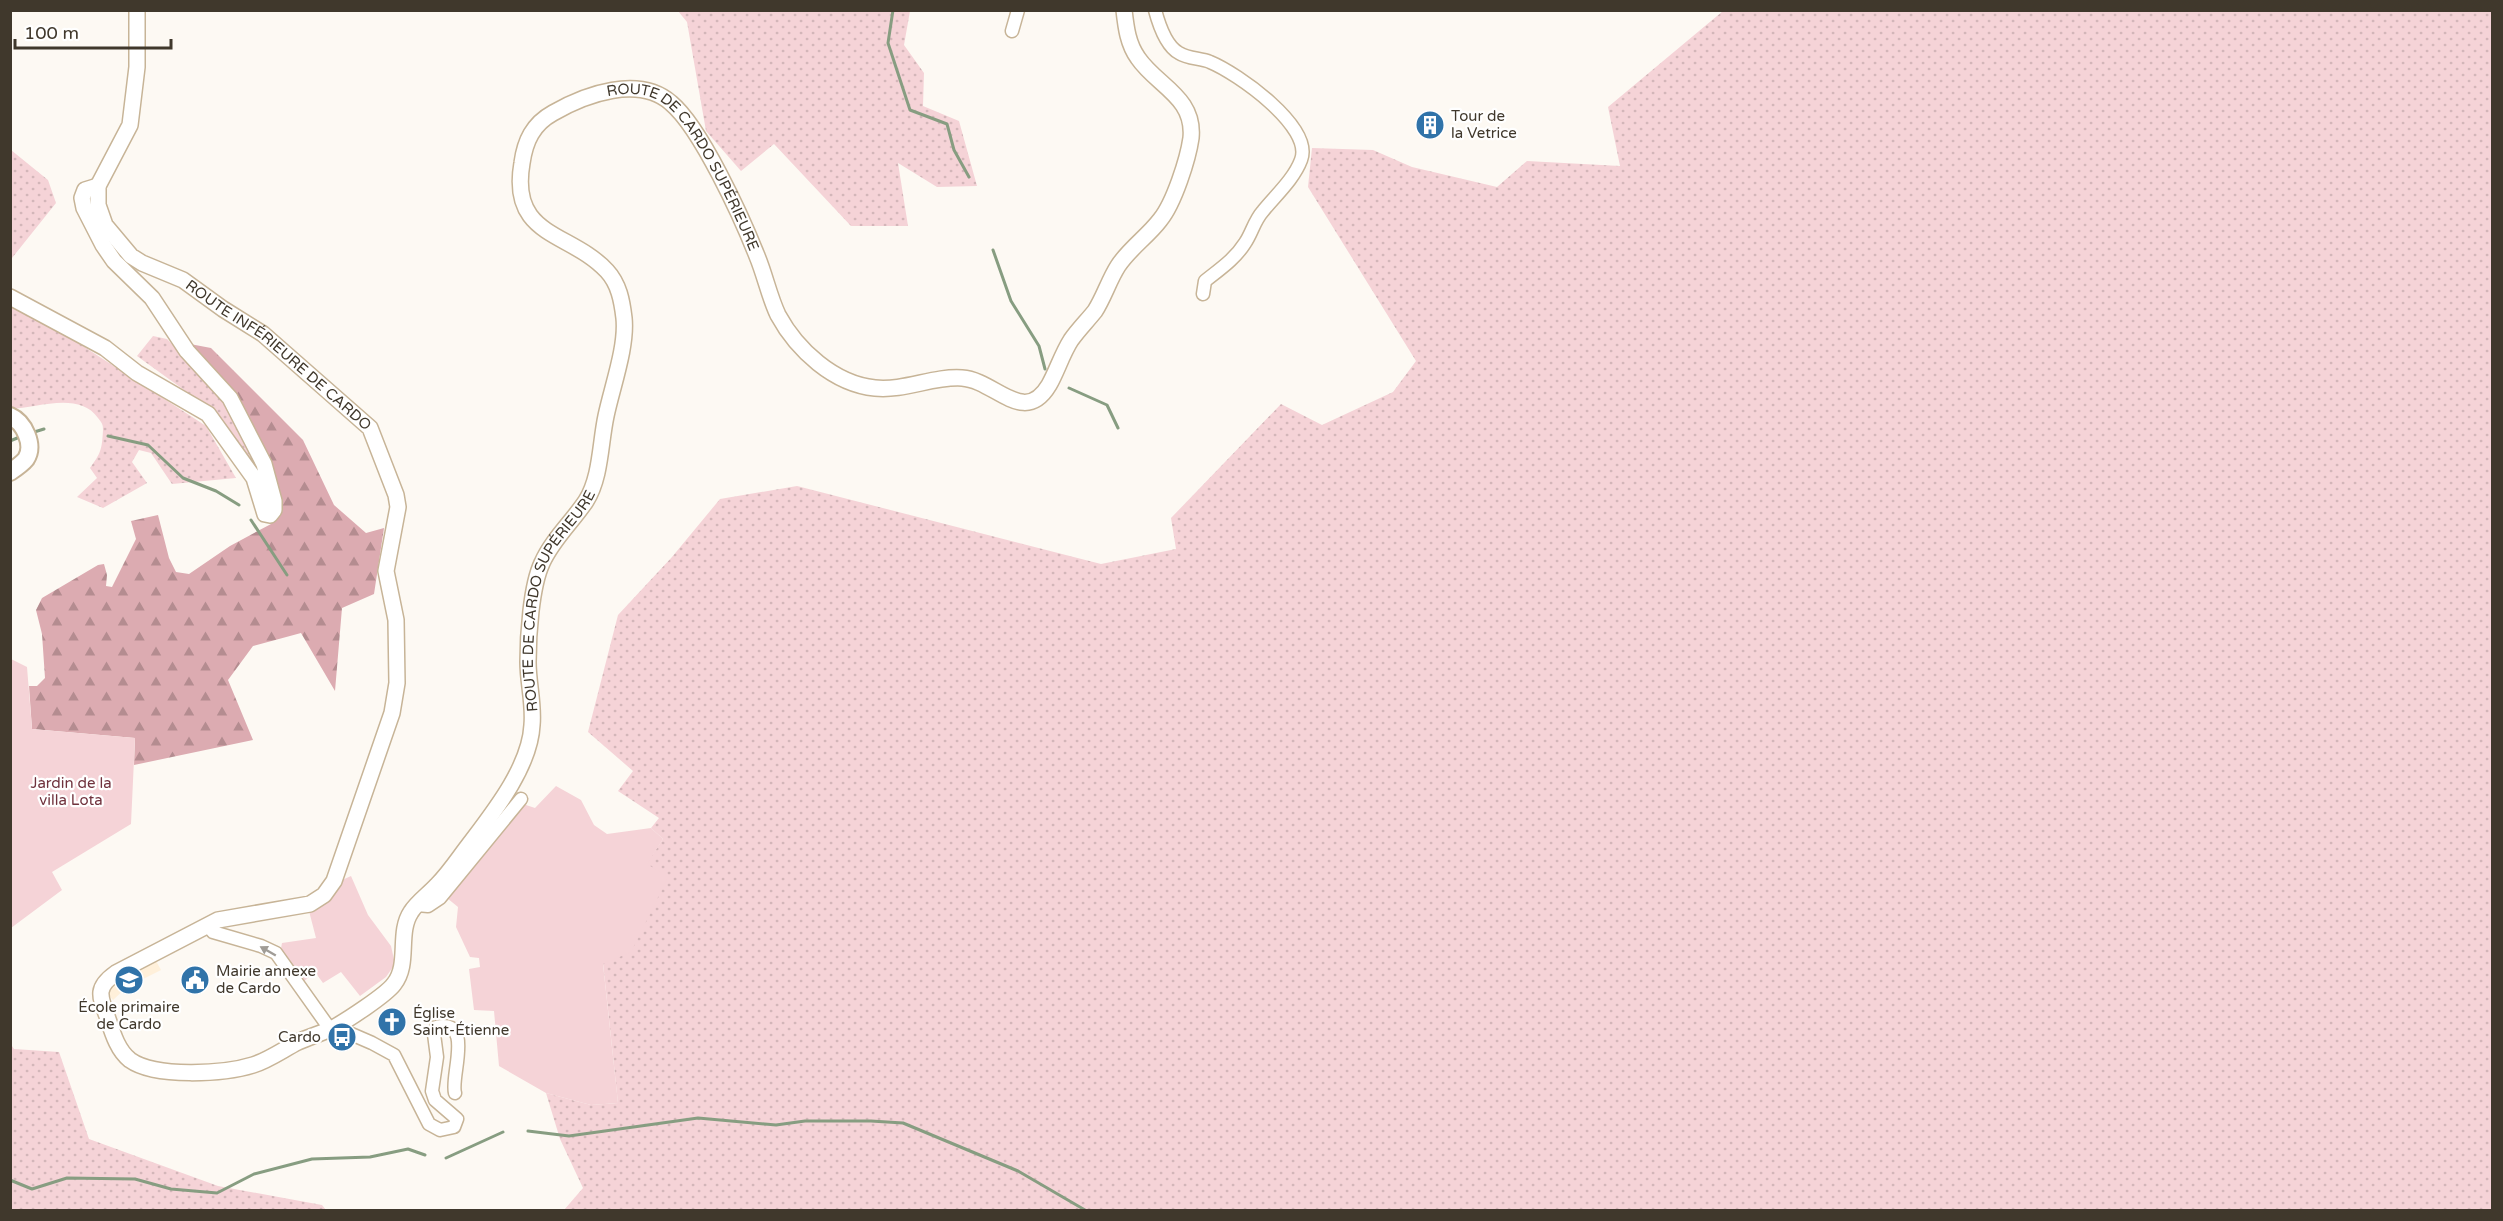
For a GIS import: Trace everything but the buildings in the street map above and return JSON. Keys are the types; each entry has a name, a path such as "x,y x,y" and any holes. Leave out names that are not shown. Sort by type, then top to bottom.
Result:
{"main road":[{"path":"10,472 26,459 29,443 16,420"}],"street":[{"path":"10,297 105,348 137,372 208,414 225,434 254,478 265,514 270,515 274,510 274,501 264,464 230,398 187,351 152,298 114,261 84,208 82,198 84,190 98,186 130,124 137,67 137,10"},
{"path":"1012,31 1018,10"},
{"name":"ROUTE DE CARDO SUPÉRIEURE","path":"417,905 443,879 491,815 527,755 533,724 528,663 535,589 542,564 588,498 595,482 604,422 625,330 621,298 611,274 597,262 542,229 522,203 518,184 525,146 534,128 550,114 614,89 633,88 652,92 667,99 679,110 702,144 719,176 758,257 776,311 791,336 817,362 847,381 875,388 903,388 952,378 970,378 1018,402 1031,404 1038,400 1049,385 1068,345 1096,309 1119,264 1162,218 1174,196 1191,136 1189,117 1180,96 1141,64 1130,44 1124,10"},
{"path":"1155,10 1169,45 1180,54 1210,62 1263,96 1298,132 1303,145 1301,160 1289,179 1256,219 1246,242 1235,258 1206,281 1203,294"},
{"name":"ROUTE INFÉRIEURE DE CARDO","path":"98,186 98,206 105,225 131,256 183,280 262,334 370,428 396,495 398,514 386,572 396,620 397,683 392,712 334,881 324,895 310,904 227,917 207,926"},
{"path":"455,1094 453,1086 455,1069 460,1053 459,1040 451,1028 444,1025 436,1027 434,1034 437,1057 432,1091 435,1100 457,1119 457,1124 450,1129 440,1130 429,1124 415,1100 397,1058 372,1043 333,1028 276,953 261,946 213,932 207,926 116,973 104,981 101,991 103,1006 118,1046 131,1060 150,1069 179,1073 253,1065 308,1037 333,1028 391,988 397,981 401,970 407,918 417,905 428,906 440,898 521,800"}],"shaded area":[{"name":"École primaire de Cardo","path":"155,959 161,970 127,987 113,1000 105,991 119,978"}],"green space":[{"path":"678,11 910,11 904,45 924,73 923,106 959,121 977,186 937,187 898,163 908,226 851,226 774,144 741,171 706,131 687,22"},
{"path":"1723,11 2492,11 2492,1210 564,1210 583,1188 560,1139 546,1093 591,1105 618,1103 603,963 646,864 663,839 651,828 659,818 618,791 633,771 588,732 618,615 672,557 720,499 797,486 1101,564 1176,549 1171,518 1281,404 1322,425 1393,392 1416,361 1308,187 1312,148 1373,150 1412,167 1497,187 1527,161 1620,166 1608,107"},
{"path":"11,150 48,180 56,203 12,258 10,257"},
{"path":"10,306 66,335 206,426 236,478 172,484 151,453 139,450 132,462 147,483 103,508 77,497 97,478 90,468 100,450 103,436 102,425 90,410 69,403 11,409"},
{"path":"153,336 167,339 218,390 262,473 258,475 220,420 191,395 137,356"},
{"path":"190,344 211,348 303,440 334,505 366,533 384,528 374,594 342,608 335,691 301,633 253,646 228,680 253,740 134,765 135,738 32,729 29,686 37,686 45,678 42,634 36,610 42,598 98,565 104,564 107,575 106,586 112,587 136,539 131,521 158,515 169,558 176,572 189,574 230,546 271,524 276,514 263,449 228,384"},
{"name":"Jardin de la villa Lota","path":"11,659 27,667 32,729 135,738 131,824 52,872 62,890 11,928"},
{"path":"556,786 581,800 594,825 607,834 651,828 663,839 647,864 668,877 631,952 603,964 618,1103 591,1105 546,1093 499,1066 494,1011 474,1010 469,969 480,967 479,958 470,957 456,927 458,907 447,898 523,804 535,808"},
{"path":"351,876 368,915 391,946 395,964 386,977 360,996 341,972 323,983 315,972 302,983 280,954 282,943 316,938 309,911 332,897 340,881"},
{"path":"10,1043 14,1049 59,1052 89,1139 218,1186 322,1205 326,1210 11,1210"}],"waterway":[{"path":"893,10 888,43 910,110 947,124 954,150 969,177"},
{"path":"993,250 1011,301 1039,346 1045,369"},
{"path":"1069,388 1107,405 1118,428"},
{"path":"31,433 44,429"},
{"path":"10,441 22,436"},
{"path":"108,436 148,445 183,478 216,491 239,505"},
{"path":"251,520 287,575"},
{"path":"528,1131 569,1136 698,1118 776,1125 805,1121 903,1123 1018,1171 1085,1210"},
{"path":"446,1158 503,1132"},
{"path":"10,1180 32,1189 67,1178 135,1179 171,1189 217,1193 254,1174 312,1159 370,1157 408,1149 425,1155"}],"place":[{"name":"Tour de la Vetrice","path":"1430,125"},
{"name":"École primaire de Cardo","path":"129,980"},
{"name":"Mairie annexe de Cardo","path":"195,980"},
{"name":"Église Saint-Étienne","path":"392,1022"},
{"name":"Cardo","path":"342,1037"}]}
